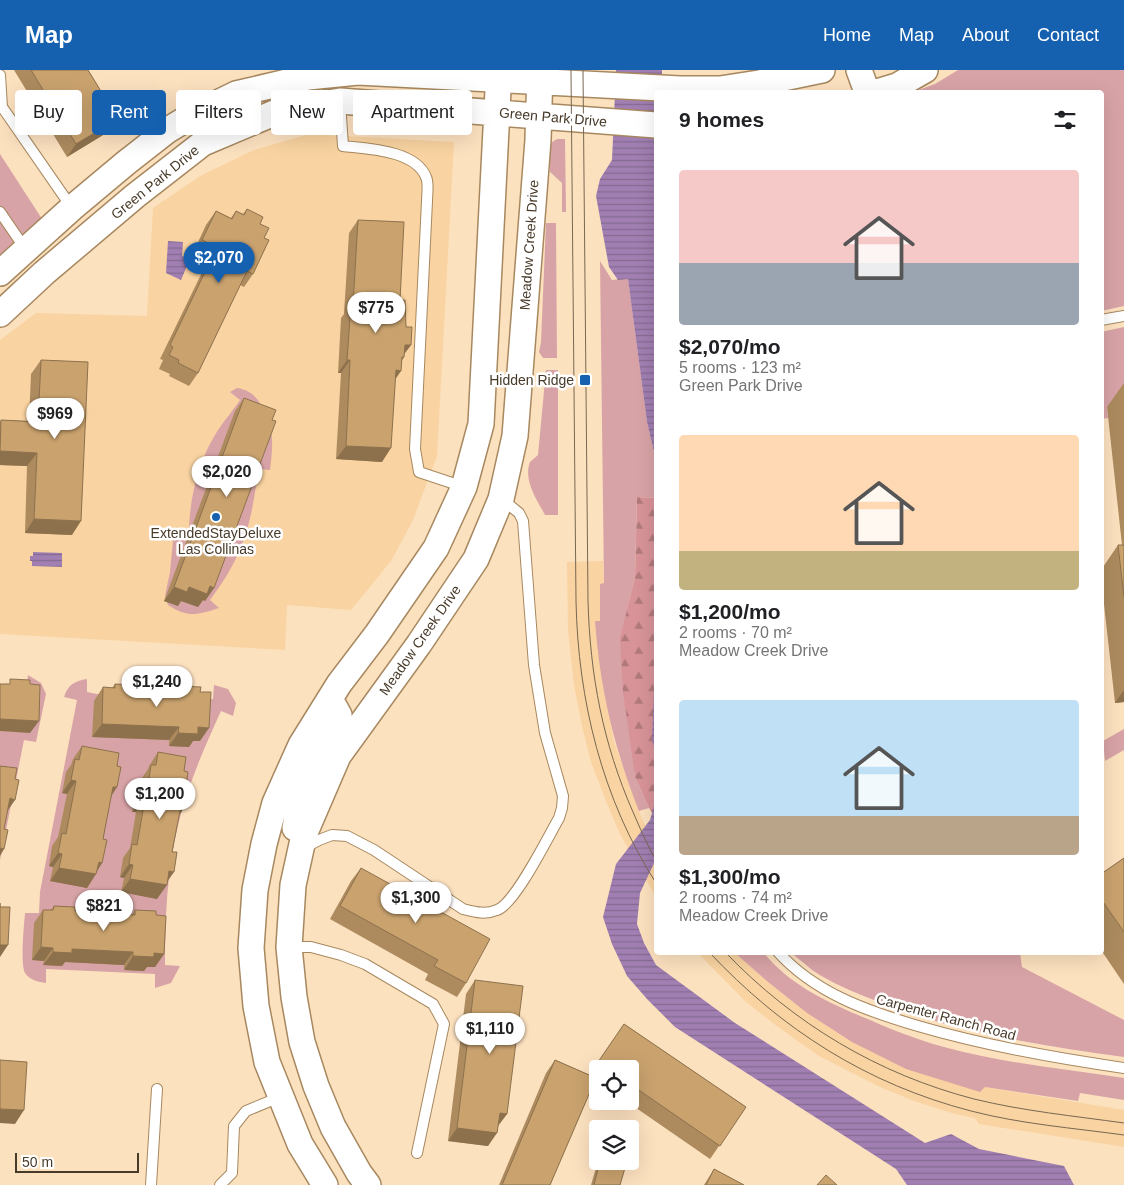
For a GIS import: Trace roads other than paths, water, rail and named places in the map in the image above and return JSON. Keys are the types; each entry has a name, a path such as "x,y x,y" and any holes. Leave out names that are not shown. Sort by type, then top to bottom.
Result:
{"street":[{"path":"0,273 72,208 168,130 191,116 236,94 308,77 358,72 540,76 602,85 720,89 822,70"},
{"path":"860,70 866,90"},
{"path":"884,90 897,86 925,70"},
{"path":"325,1185 300,1144 267,1062 256,1006 252,948 255,890 264,844 275,803 301,745 330,699 436,548 464,487 481,424 498,75"},
{"name":"Meadow Creek Drive","path":"357,1181 316,1086 302,1042 294,997 289,946 293,885 304,836 317,800 338,756 419,644 476,559 501,499 515,436 539,116 540,76"},
{"name":"Green Park Drive","path":"343,101 654,125"},
{"name":"Green Park Drive","path":"3,310 134,196 203,143 271,114"},
{"name":"Green Park Drive","path":"3,310 31,270 62,242 75,224 72,208"},
{"path":"464,487 501,499"},
{"path":"293,885 295,829 302,786 339,715 330,699"},
{"path":"300,1144 305,1185"}],"lane":[{"path":"0,75 1,105 72,208"},
{"path":"342,135 343,146 389,152 414,160 427,178 415,449 419,472 464,487"},
{"path":"0,212 26,250"},
{"path":"1104,319 1124,316"},
{"path":"301,850 332,835 347,836 374,850 463,909 479,914 499,910 516,893 559,818 563,796 544,733 534,665 522,521 519,513 501,499"},
{"path":"289,946 311,947 341,955 364,964 433,1004 444,1024 417,1153"},
{"name":"Carpenter Ranch Road","path":"781,955 794,969 813,983 864,1008 894,1019 992,1046 1036,1055 1124,1068"},
{"path":"151,1185 157,1088"},
{"path":"220,1185 232,1173 234,1126 246,1111 280,1097"}],"tram line":[{"path":"571,70 576,601 578,638 588,712 596,748 607,783 637,851 654,880"},
{"path":"583,70 589,629 595,682 606,735 633,812 654,856"},
{"path":"712,955 766,1006 797,1029 828,1051 896,1086 933,1100 971,1111 1028,1122 1124,1135"},
{"path":"728,955 780,1002 809,1024 839,1043 904,1076 992,1103 1124,1123"}],"place":[{"name":"Hidden Ridge","path":"585,380"},
{"name":"ExtendedStayDeluxe Las Collinas","path":"216,517"}]}
